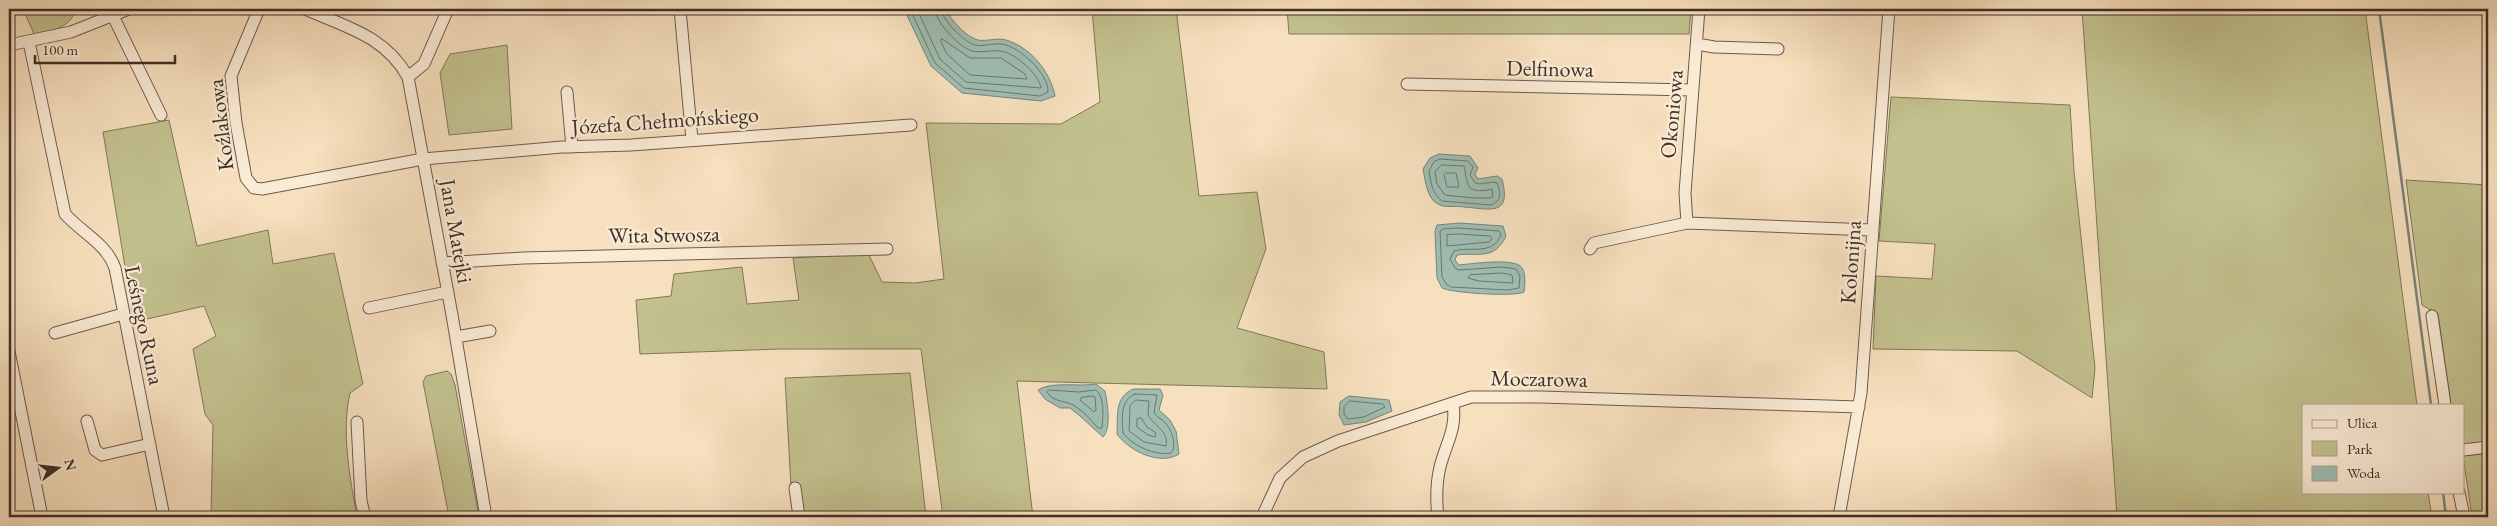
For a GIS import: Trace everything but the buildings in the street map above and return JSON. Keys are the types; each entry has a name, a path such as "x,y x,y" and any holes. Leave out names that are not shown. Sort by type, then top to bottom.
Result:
{"street":[{"path":"9,45 71,32 129,9"},
{"name":"Koźlakowa","path":"259,9 231,76 246,178 254,188 262,189 423,159"},
{"name":"Jana Matejki","path":"305,9 376,40 399,61 408,77 456,337 486,517"},
{"path":"408,77 424,64 448,9"},
{"path":"680,9 692,140"},
{"name":"Okoniowa","path":"1687,223 1685,193 1700,9"},
{"name":"Kolonijna","path":"1839,517 1859,407 1889,9"},
{"path":"114,16 161,115"},
{"name":"Leśnego Runa","path":"29,42 65,214 110,256 150,444 163,517"},
{"path":"1697,44 1714,47 1778,49"},
{"name":"Delfinowa","path":"1407,84 1692,90"},
{"path":"567,92 572,146"},
{"name":"Józefa Chełmońskiego","path":"423,159 572,146 911,125"},
{"path":"1590,249 1594,243 1687,223 1872,230"},
{"name":"Wita Stwosza","path":"442,263 523,258 887,249"},
{"path":"369,308 448,292"},
{"path":"55,333 123,314"},
{"path":"2432,316 2445,404"},
{"path":"456,337 490,331"},
{"path":"9,351 42,517"},
{"name":"Moczarowa","path":"1262,517 1280,478 1303,456 1338,441 1471,397 1494,396 1859,407"},
{"path":"1438,517 1436,495 1440,468 1455,419 1453,404"},
{"path":"87,421 95,450 102,455 150,444"},
{"path":"357,422 362,501 365,517"},
{"path":"2464,450 2488,447"},
{"path":"795,488 799,517"},
{"path":"2459,494 2464,517"}],"green space":[{"path":"23,9 75,9 70,20 65,24 35,36"},
{"path":"1092,9 1176,9 1199,196 1257,192 1266,249 1237,328 1324,352 1327,389 1017,381 1033,517 943,517 921,349 780,349 640,354 636,300 671,296 674,274 742,267 747,304 799,300 793,258 868,253 882,282 915,283 944,279 926,123 1061,124 1100,102"},
{"path":"1287,9 1691,9 1689,34 1289,34"},
{"path":"2082,9 2365,9 2417,404 2302,404 2302,494 2428,494 2432,517 2117,517"},
{"path":"507,45 512,129 449,135 440,73 450,54"},
{"path":"1891,97 2070,105 2074,171 2095,368 2092,398 2017,351 1873,349 1876,276 1932,279 1935,244 1879,241"},
{"path":"169,120 197,246 268,230 273,264 334,253 363,384 350,393 346,423 346,439 357,517 211,517 213,425 205,414 193,349 216,336 204,306 134,322 103,132"},
{"path":"2406,180 2488,185 2488,442 2464,444 2464,404 2451,404 2438,314 2422,305"},
{"path":"447,371 451,374 455,385 479,517 449,517 423,382 426,376"},
{"path":"910,373 926,517 804,517 791,487 785,378"},
{"path":"2488,453 2488,517 2472,517 2464,456"}],"water":[{"path":"904,9 945,9 962,30 975,39 1002,39 1015,43 1038,61 1049,78 1055,96 1041,101 962,93 931,66"},
{"path":"1439,154 1470,156 1478,168 1475,174 1478,179 1497,176 1502,179 1504,200 1501,205 1496,208 1482,209 1443,206 1435,202 1428,192 1423,169 1430,158"},
{"path":"1459,223 1503,226 1506,236 1496,249 1485,254 1457,255 1455,260 1459,265 1503,262 1518,265 1524,273 1524,292 1483,294 1442,288 1437,278 1435,231 1437,225"},
{"path":"1096,384 1105,391 1107,402 1108,421 1106,433 1103,437 1070,408 1060,408 1045,399 1038,390 1058,385"},
{"path":"1133,389 1160,389 1163,395 1159,410 1170,420 1176,431 1179,454 1163,458 1145,455 1129,446 1117,434 1117,414 1120,402"},
{"path":"1349,396 1389,400 1392,411 1366,422 1344,425 1339,415 1340,402"}],"waterway":[{"path":"2379,9 2431,404"},
{"path":"2443,494 2446,517"}]}
